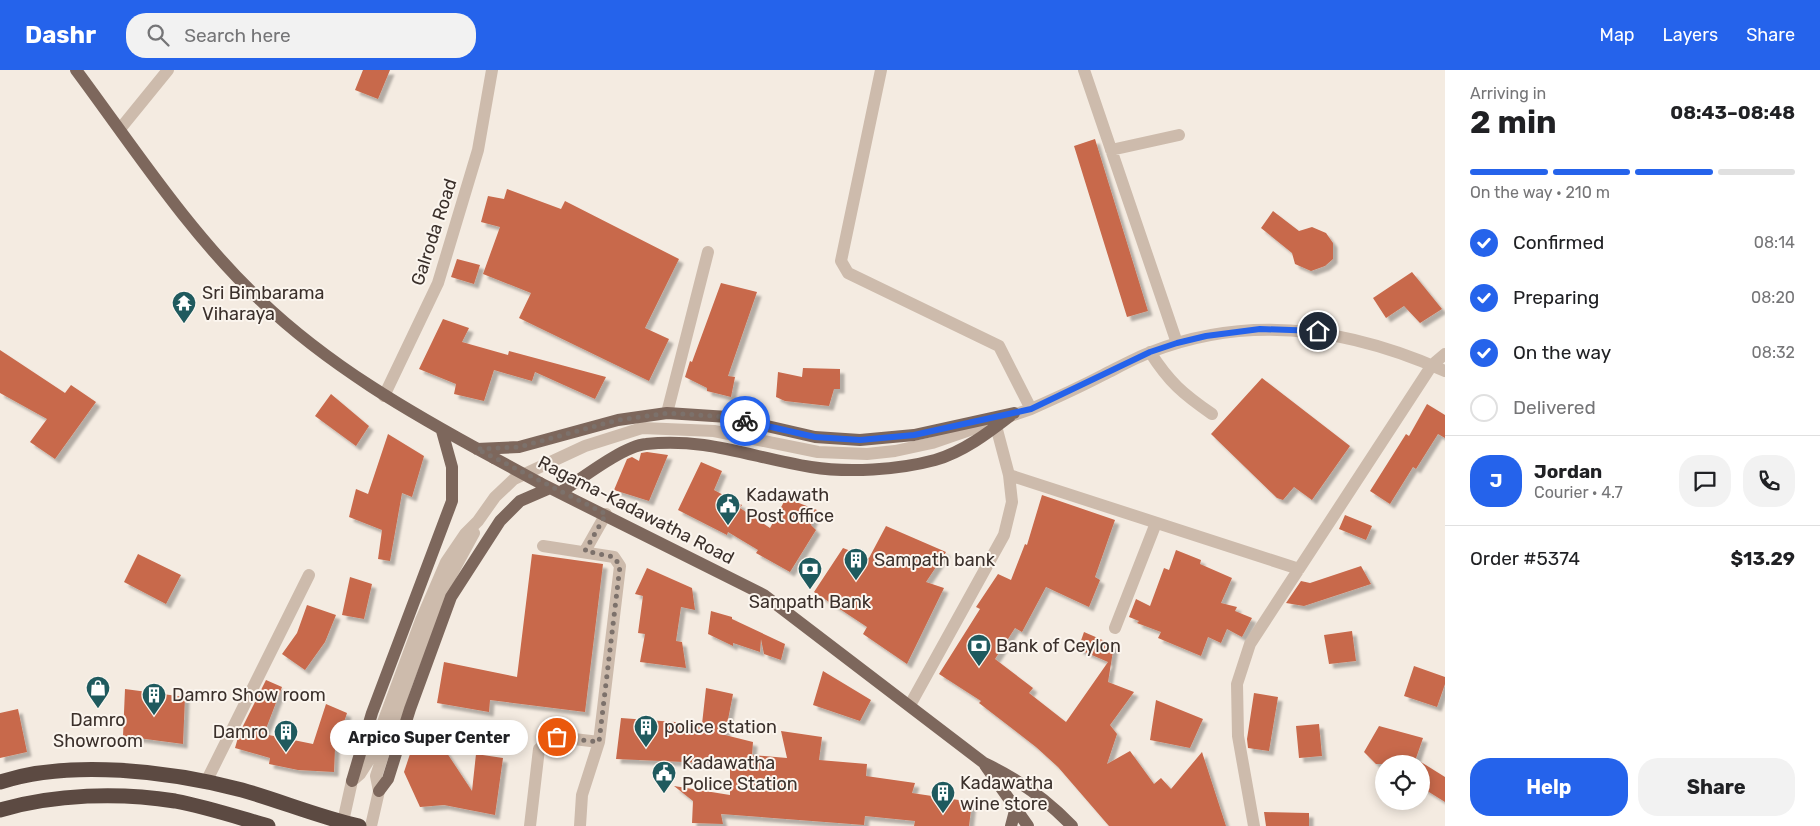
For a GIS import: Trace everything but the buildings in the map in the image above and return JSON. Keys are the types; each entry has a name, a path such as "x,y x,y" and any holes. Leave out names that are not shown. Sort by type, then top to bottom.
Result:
{"highway":[{"path":"0,782 68,769 148,774 206,782 283,802 342,824 359,826"},
{"path":"0,810 28,802 76,796 152,799 211,809 268,826"}],"main road":[{"name":"Ragama-Kadawatha Road","path":"76,70 219,258 259,300 293,330 384,396 442,431 550,488 606,514 764,595 984,763"},
{"path":"477,449 519,447 618,420 668,413 728,417 815,437 860,440 914,435 1014,413"},
{"path":"379,791 388,779 410,709 451,597 500,521 520,502 644,444 707,444 811,467 867,470 936,460 989,434 996,426 1014,413"},
{"path":"352,782 372,713 452,501 452,467 442,431"},
{"path":"984,763 1016,806 1028,826"},
{"path":"984,763 1005,773 1045,802 1072,826"},
{"path":"1011,826 1016,806"}],"street":[{"path":"120,129 168,70"},
{"name":"Galroda Road","path":"384,396 438,283 478,150 492,70"},
{"path":"882,70 841,261 848,273 999,346 1031,409"},
{"path":"1084,70 1177,343"},
{"path":"1111,150 1179,134"},
{"path":"668,413 708,252"},
{"path":"342,824 352,782 369,760 421,620 446,562 465,534 478,521 495,497 514,479 585,446 642,428 714,431 818,452 867,454 895,451 932,443 964,433 1014,413 1031,409 1150,352 1206,336 1260,329 1318,331 1375,344 1445,371"},
{"path":"1150,352 1166,377 1185,396 1212,414"},
{"path":"1254,826 1238,736 1237,684 1250,644 1432,365 1445,354"},
{"path":"910,705 1004,535 1012,502 1009,475 996,426"},
{"path":"1009,475 1299,569"},
{"path":"585,551 606,514"},
{"path":"371,826 379,791 376,776 406,685 442,592 472,538 478,521"},
{"path":"1115,628 1156,523"},
{"path":"543,546 614,557 620,566 599,742 582,795 580,826"},
{"path":"206,782 309,574"},
{"path":"530,826 539,749 557,737 599,742"}],"way so far":[{"path":"557,737 599,742 620,566 614,557 585,551 606,514 540,483 477,449 519,447 618,420 668,413 728,417 745,421"}],"place":[{"name":"Sri Bimbarama Viharaya","path":"184,324"},
{"name":"Kadawath Post office","path":"728,526"},
{"name":"Sampath bank","path":"856,581"},
{"name":"Sampath Bank","path":"810,590"},
{"name":"Bank of Ceylon","path":"979,667"},
{"name":"Damro Showroom","path":"98,709"},
{"name":"Damro Show room","path":"154,716"},
{"name":"Arpico Super Center","path":"557,737"},
{"name":"police station","path":"646,748"},
{"name":"Damro","path":"286,753"},
{"name":"Kadawatha Police Station","path":"664,794"},
{"name":"Kadawatha wine store","path":"943,814"}],"route":[{"path":"745,421 815,437 860,440 914,435 1031,409 1150,352 1177,343 1206,336 1260,329 1318,331"}]}
